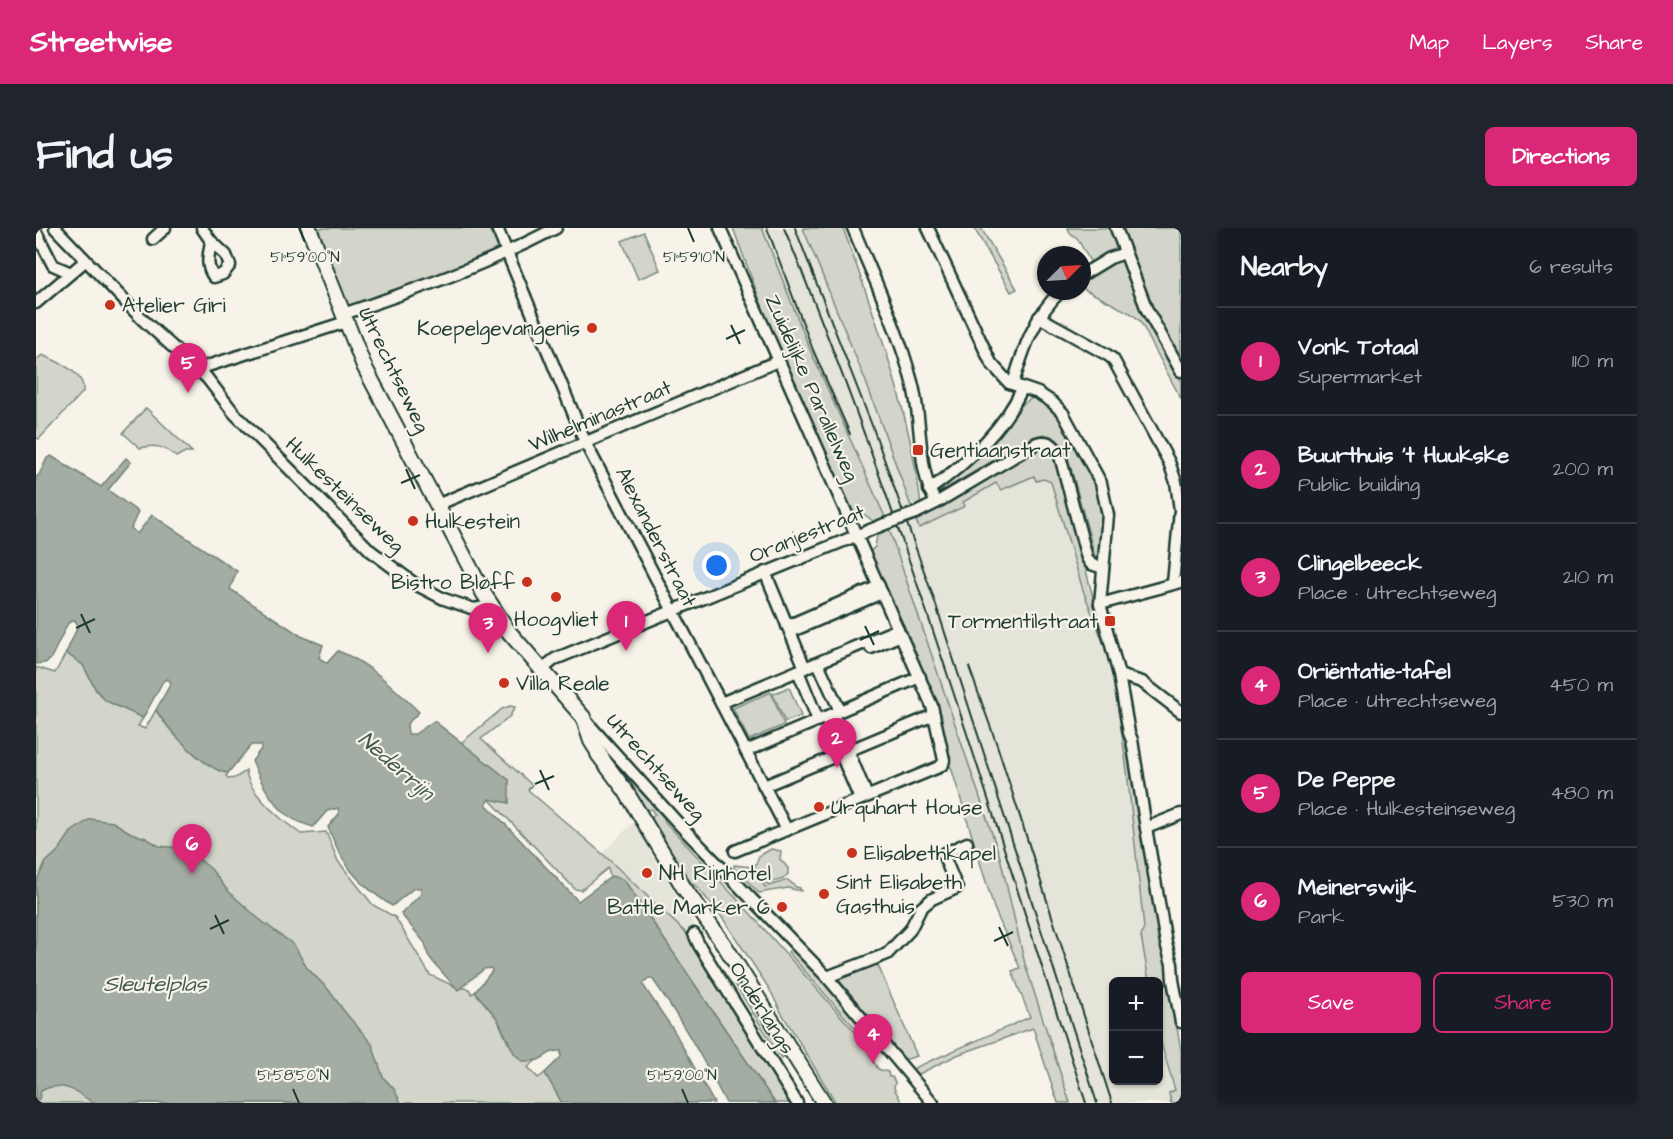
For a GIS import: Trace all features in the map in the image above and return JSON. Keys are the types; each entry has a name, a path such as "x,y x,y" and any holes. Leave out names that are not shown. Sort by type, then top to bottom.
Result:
{"main road":[{"name":"Utrechtseweg","path":"309,228 364,366 491,606 509,632 583,717"},
{"name":"Onderlangs","path":"545,675 579,730 625,790 694,903 719,951 750,987 824,1103"},
{"name":"Onderlangs","path":"583,717 591,741 603,760"}],"street":[{"name":"Hulkesteinseweg","path":"55,228 146,323 198,369 234,413 381,561 415,584 444,599 474,609 491,606"},
{"path":"153,239 165,228"},
{"path":"202,228 211,241"},
{"name":"Alexanderstraat","path":"497,228 586,444 787,830"},
{"path":"198,369 344,318 427,286 508,253 556,228"},
{"name":"Zuidelijke Parallelweg","path":"720,228 900,632 935,718 944,764 863,798"},
{"path":"853,228 882,296 912,381 929,490 936,503"},
{"path":"928,228 991,363 1018,387 1038,393 1063,413 1101,483 1108,515 1100,604 1119,675 1132,740 1166,944 1173,964 1181,1022"},
{"path":"1116,228 1148,309 1181,371"},
{"path":"36,232 53,265 71,273"},
{"path":"1091,270 1110,258 1125,254"},
{"path":"36,303 85,261"},
{"path":"929,490 956,470 1008,414 1018,387 1023,352 1039,317 1053,300"},
{"path":"1039,317 1107,354 1113,360 1169,462 1176,482 1180,505 1177,583 1100,604"},
{"name":"Wilhelminastraat","path":"437,505 778,361"},
{"name":"Oranjestraat","path":"545,675 555,659 855,535 916,513 1037,443 1050,443 1058,450 1087,558 1092,564 1103,568"},
{"path":"735,851 863,798 768,571"},
{"path":"792,628 881,590"},
{"path":"723,706 900,632"},
{"path":"809,669 828,713"},
{"path":"744,748 918,674"},
{"path":"1119,675 1142,682 1181,712"},
{"name":"Utrechtseweg","path":"583,717 677,822 827,977 933,1103"},
{"path":"766,789 935,718"},
{"path":"1146,828 1181,814"},
{"path":"827,977 887,954 910,930 921,908 932,899 957,888 943,854 967,843"},
{"name":"Onderlangs","path":"694,934 797,1103"}],"shaded area":[{"path":"316,228 489,228 492,236 496,234 503,250 465,268 349,307"},
{"path":"733,228 762,228 811,352 885,517 873,521 865,515 852,517 778,349"},
{"path":"762,228 803,228 866,382 912,508 946,513 965,505 963,502 996,483 1001,490 1034,476 1051,482 1083,590 1107,652 1115,685 1144,928 1141,936 1148,977 1109,977 1109,1085 1163,1085 1163,1050 1175,1091 1169,1093 1171,1103 1070,1103 1025,964 1000,857 888,526 811,352"},
{"path":"803,228 843,228 900,400 916,470 921,506 912,509 866,382"},
{"path":"974,228 981,228 1017,289 1011,292"},
{"path":"1068,228 1111,228 1117,249 1091,263 1091,246 1081,246 1077,238 1070,233"},
{"path":"1119,228 1181,228 1181,365 1147,302"},
{"path":"644,232 660,270 638,279 622,241"},
{"path":"1119,260 1125,262 1145,313 1181,377 1181,399 1140,321 1132,314 1091,293 1091,273"},
{"path":"42,355 62,364 75,374 83,385 83,392 39,439 36,437 36,360"},
{"path":"1032,398 1044,403 1067,429 1095,484 1103,514 1100,556 1095,556 1067,454 1061,444 1049,435 1033,437 940,492 939,489 1018,407"},
{"path":"146,408 192,452 185,452 176,457 159,447 140,448 123,433"},
{"path":"1038,446 1049,449 1057,458 1109,651 1107,652 1083,590 1051,482 1044,479 1036,481 1034,476 1001,490 996,483 963,502 965,506 919,528 915,518"},
{"path":"888,526 1000,857 1025,964 1070,1103 1058,1103 1033,1028 957,1055 917,1075 912,1069 1030,1017 1012,971 1020,968 994,908 951,767 948,767 935,708 867,554 875,547 878,530"},
{"path":"66,653 83,665 96,690 106,701 143,718 138,726 145,729 156,710 161,718 202,759 220,771 228,773 226,776 229,779 246,771 248,780 260,797 277,815 301,834 326,832 338,861 373,905 395,917 430,975 454,986 469,989 472,994 475,992 497,1018 508,1043 530,1061 538,1059 528,1067 538,1078 545,1073 562,1103 36,1103 36,667 55,673"},
{"path":"1115,685 1181,1050 1181,1103 1171,1103 1169,1093 1175,1090 1163,1050 1163,977 1148,977 1141,936 1144,928"},
{"path":"789,687 801,716 785,722 773,694"},
{"path":"771,692 784,725 749,740 733,708"},
{"path":"515,707 510,716 481,739 532,785 528,790 605,856 687,934 793,1103 775,1103 624,880 610,877 608,868 581,890 575,889 489,799 509,780 461,743 502,709"},
{"path":"597,740 665,822 750,913 869,1048 867,1050 878,1069 888,1072 889,1077 892,1077 895,1082 894,1088 902,1103 836,1103 770,990 724,920 698,888 685,878 651,817 655,815 651,809 647,810"},
{"path":"637,819 649,850 696,927 687,934 649,898 614,875 597,858"},
{"path":"771,849 781,851 780,859 788,868 788,874 783,879 766,884 755,866 759,856"},
{"path":"734,865 752,867 765,887 788,880 801,891 788,888 759,893 734,868"},
{"path":"792,948 870,1036 870,1040 867,1042 788,952"},
{"path":"877,963 917,1056 904,1060 839,980 844,974"},
{"path":"737,982 787,1055 781,1058 735,984"}],"water":[{"name":"Nederrijn","path":"51,456 101,487 126,458 131,462 108,490 138,512 131,528 137,534 152,515 237,571 230,589 301,636 323,645 319,658 327,663 338,651 350,656 382,677 401,694 419,712 407,724 408,734 415,734 434,721 509,780 509,803 489,799 486,804 578,901 612,876 624,880 775,1103 726,1103 682,1024 652,978 649,978 643,984 645,988 674,1031 714,1103 562,1103 545,1073 561,1057 561,1051 552,1052 538,1060 530,1061 522,1061 514,1053 497,1018 475,992 492,971 491,968 484,969 458,990 428,955 425,943 401,914 421,894 421,888 414,888 392,906 360,881 339,853 328,827 339,814 338,808 327,811 313,827 290,817 267,792 252,761 261,749 261,745 251,745 228,773 209,765 198,757 169,728 156,710 171,683 168,679 163,681 143,718 106,701 96,690 83,665 66,653 78,626 75,620 68,623 50,660 36,664 36,477 47,458"},
{"name":"Sleutelplas","path":"90,819 113,822 159,846 181,848 211,869 228,891 259,919 294,945 307,968 328,989 372,1044 383,1077 394,1089 401,1103 93,1103 75,1091 62,1087 41,1091 36,1101 36,882 46,862 59,850 71,832"}],"railway":[{"path":"767,228 813,350 850,434"},
{"path":"784,228 827,335 907,553 1086,1103"},
{"path":"795,228 873,428 935,602 1097,1103"},
{"path":"969,667 997,745 1112,1103"}],"place":[{"name":"Atelier Giri","path":"110,305"},
{"name":"Koepelgevangenis","path":"592,328"},
{"name":"De Peppe","path":"188,393"},
{"name":"Gentiaanstraat","path":"918,450"},
{"name":"Hulkestein","path":"413,521"},
{"name":"Bistro Bløff","path":"527,582"},
{"name":"Hoogvliet","path":"556,597"},
{"name":"Tormentilstraat","path":"1110,621"},
{"name":"Vonk Totaal","path":"626,651"},
{"name":"Clingelbeeck","path":"488,653"},
{"name":"Villa Reale","path":"504,683"},
{"name":"Buurthuis 't Huukske","path":"837,768"},
{"name":"Urquhart House","path":"819,807"},
{"name":"Elisabethkapel","path":"852,853"},
{"name":"NH Rijnhotel","path":"647,873"},
{"name":"Meinerswijk","path":"192,874"},
{"name":"Sint Elisabeth Gasthuis","path":"824,894"},
{"name":"Battle Marker 6","path":"782,907"},
{"name":"Oriëntatie-tafel","path":"873,1064"}]}
